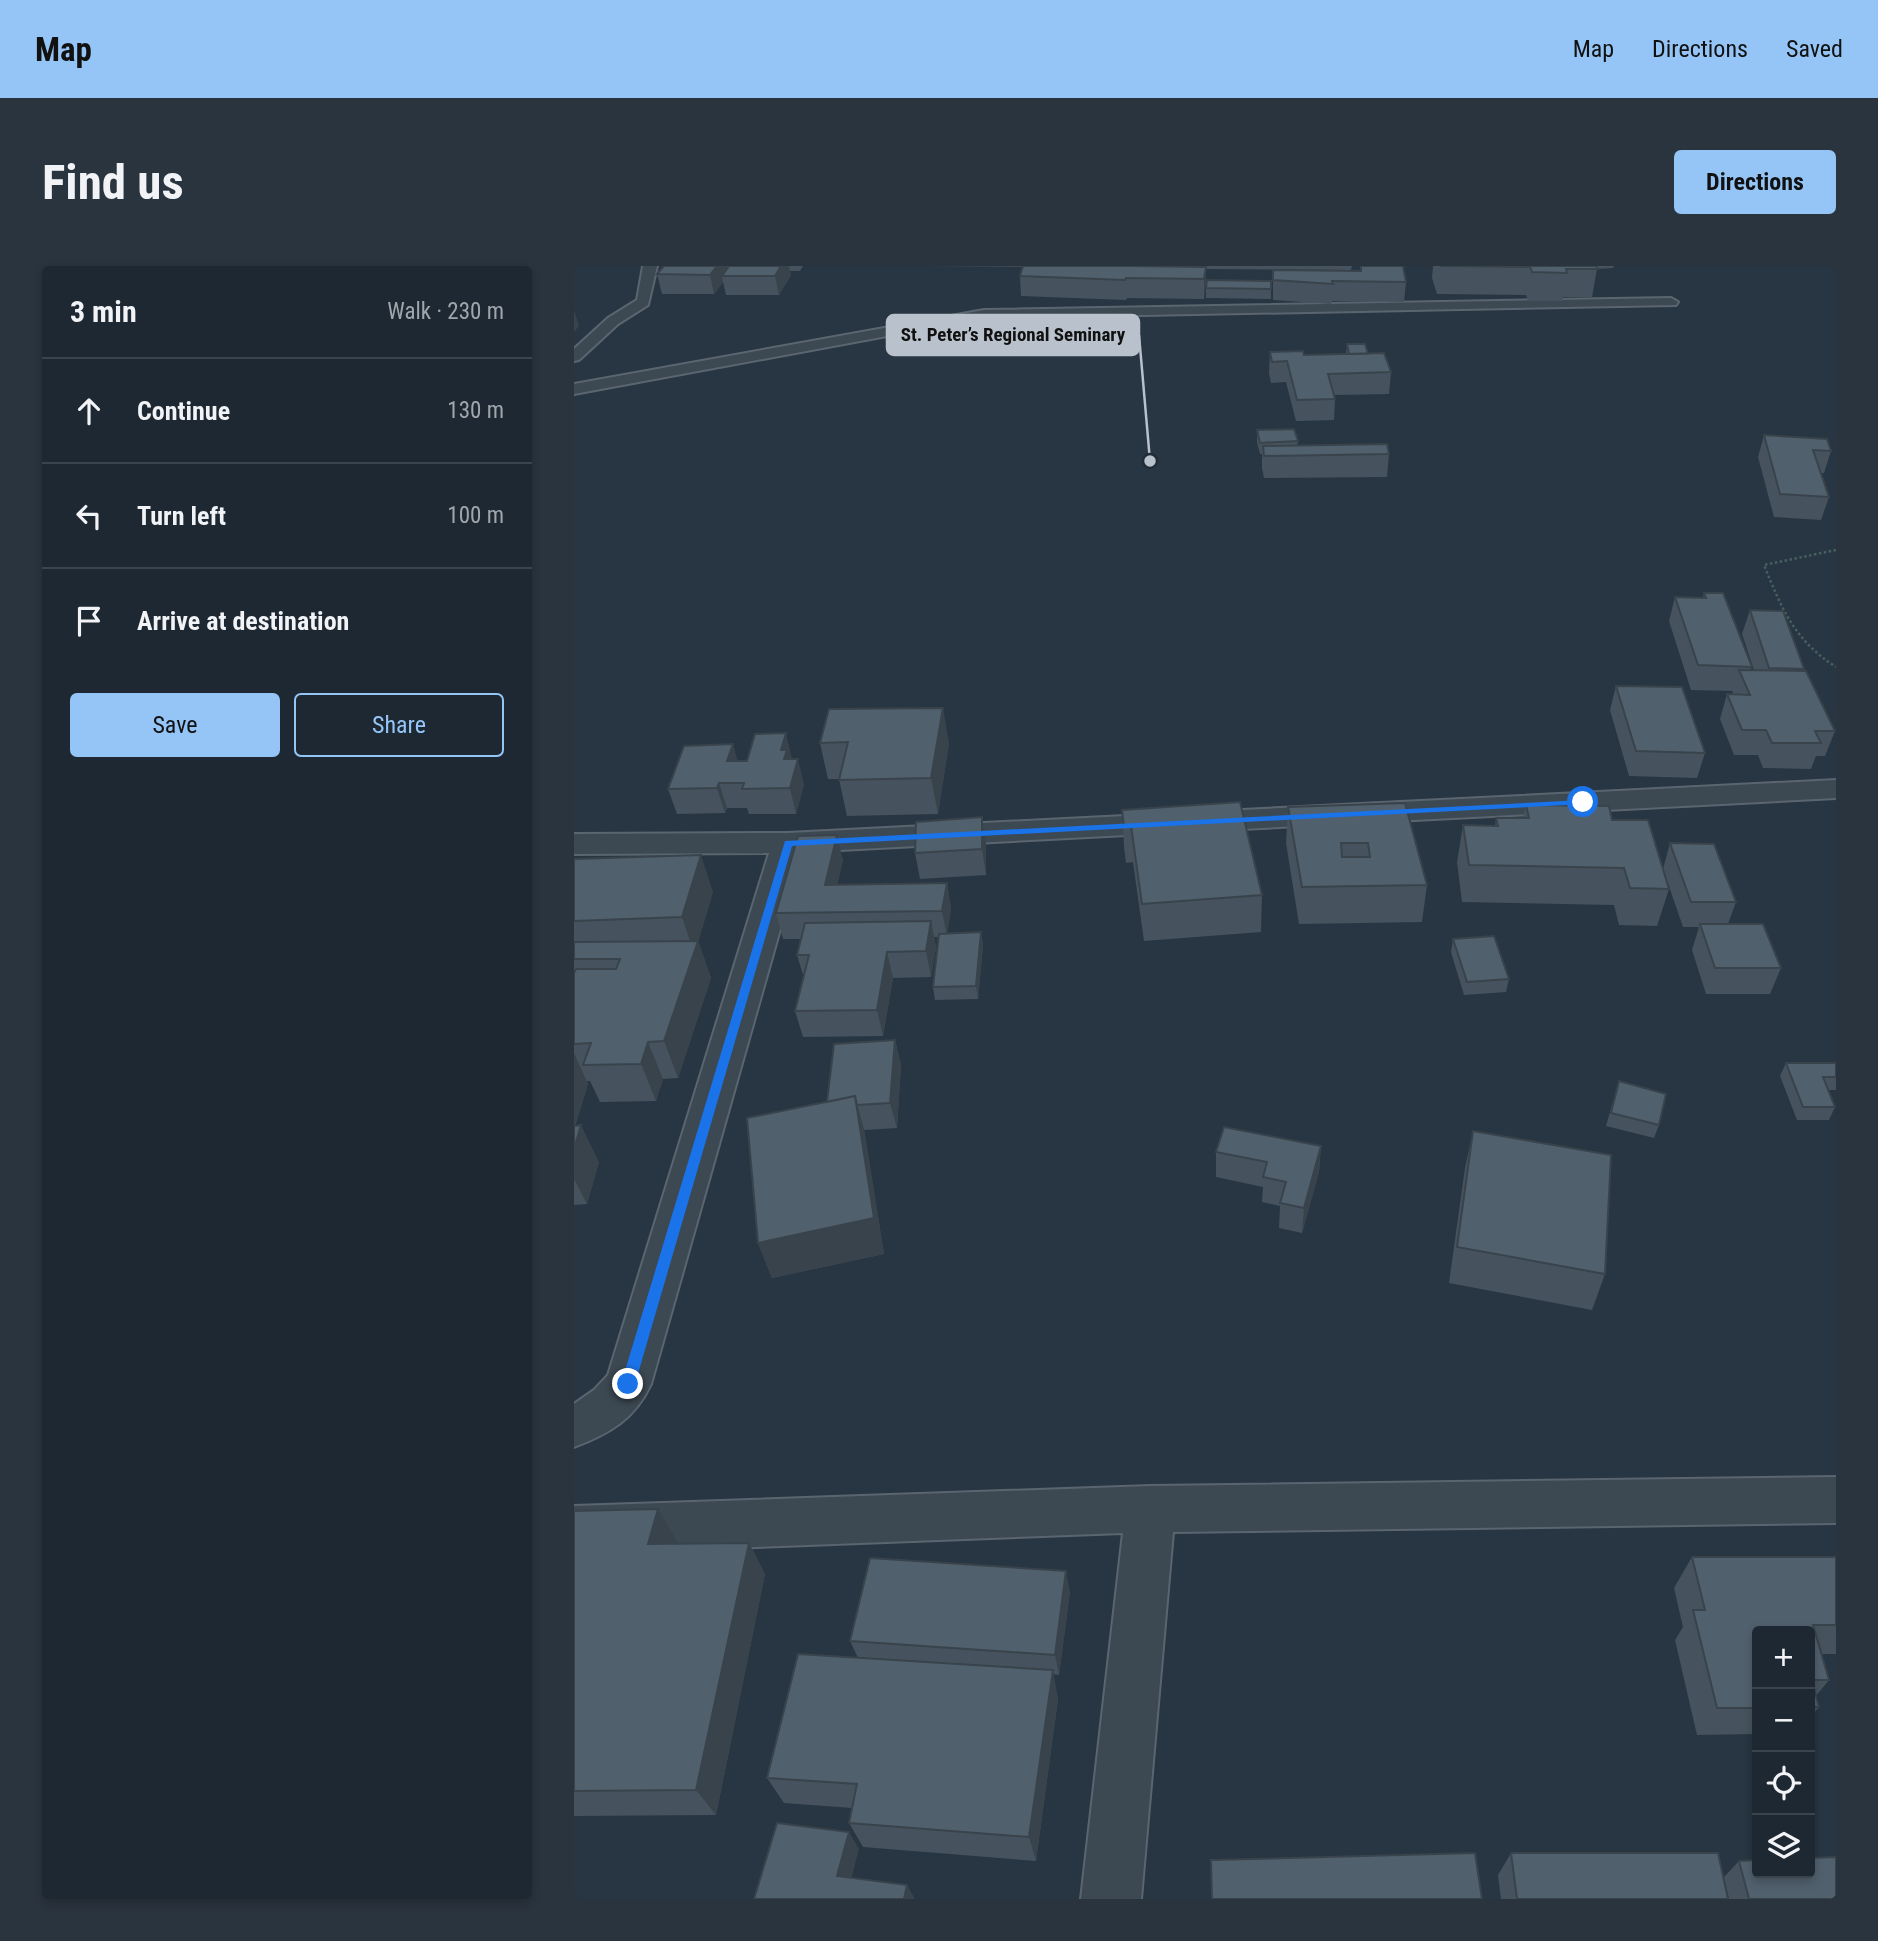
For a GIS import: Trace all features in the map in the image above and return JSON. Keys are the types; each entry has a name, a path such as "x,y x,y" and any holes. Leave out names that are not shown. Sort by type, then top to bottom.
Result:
{"street":[{"path":"574,844 788,843 1836,789"},
{"path":"574,1426 612,1406 628,1384 788,843"},
{"path":"574,1530 1150,1510 1836,1500"},
{"path":"1111,1899 1150,1510"}],"lane":[{"path":"574,358 613,321 643,302 650,266"},
{"path":"574,389 984,314 1671,302"}],"path":[{"path":"1836,550 1764,565 1786,619 1813,653 1836,667"}],"building":[{"path":"664,266 717,266 710,275 657,274"},
{"path":"729,266 781,266 775,276 722,276"},
{"path":"1023,266 1206,267 1204,279 1125,280 1020,276"},
{"path":"1361,266 1403,266 1406,282 1332,281 1333,284 1273,280 1273,270 1361,271"},
{"path":"1440,266 1596,266 1598,269 1566,269 1567,273 1532,272 1530,267"},
{"path":"1207,280 1271,281 1271,289 1206,288"},
{"path":"1347,344 1365,344 1368,354 1349,354"},
{"path":"1303,351 1304,355 1384,353 1391,372 1328,374 1335,399 1297,400 1287,361 1272,362 1270,352"},
{"path":"1294,429 1298,441 1260,443 1257,430"},
{"path":"1764,435 1827,439 1831,451 1813,450 1829,497 1780,494"},
{"path":"1387,444 1389,454 1264,456 1263,446"},
{"path":"1704,593 1723,593 1752,667 1698,665 1675,597 1706,598"},
{"path":"1750,610 1783,611 1804,669 1769,668"},
{"path":"1739,670 1806,671 1835,731 1815,731 1821,743 1772,743 1766,730 1742,730 1727,694 1750,695"},
{"path":"1616,686 1682,687 1705,753 1636,751"},
{"path":"943,708 931,778 839,780 848,742 820,743 829,709"},
{"path":"786,733 781,750 787,750 784,759 798,759 790,788 742,789 744,783 719,783 717,788 668,789 684,746 733,744 727,761 747,761 755,734"},
{"path":"1240,802 1262,895 1142,904 1131,826 1124,827 1122,810"},
{"path":"1405,803 1427,885 1302,887 1288,807","holes":["1341,843 1368,843 1370,857 1342,857"]},
{"path":"1526,805 1609,806 1612,820 1648,820 1669,889 1630,888 1624,868 1469,865 1463,825 1498,826 1496,818 1529,818"},
{"path":"982,817 982,849 915,853 916,822"},
{"path":"837,835 825,885 947,883 942,911 776,913 798,836"},
{"path":"1670,843 1714,844 1736,902 1691,902"},
{"path":"701,855 682,917 574,921 574,859"},
{"path":"931,921 926,951 887,952 877,1010 795,1011 809,955 797,955 805,923"},
{"path":"1700,924 1763,924 1781,968 1715,968"},
{"path":"981,932 976,986 933,987 939,934"},
{"path":"1494,936 1509,979 1467,982 1453,939"},
{"path":"698,941 664,1041 648,1042 641,1064 583,1065 591,1043 574,1044 574,973 576,969 616,969 620,959 574,959 574,942"},
{"path":"895,1040 890,1103 857,1105 855,1096 827,1102 834,1044"},
{"path":"1786,1063 1836,1063 1836,1077 1823,1077 1835,1107 1803,1107"},
{"path":"1619,1081 1666,1094 1659,1125 1611,1113"},
{"path":"855,1096 874,1218 758,1243 747,1118"},
{"path":"581,1125 574,1149 574,1126"},
{"path":"1224,1127 1321,1146 1304,1208 1280,1203 1286,1182 1263,1177 1267,1162 1216,1152"},
{"path":"1473,1131 1611,1155 1605,1274 1457,1247"},
{"path":"658,1509 648,1544 749,1543 696,1790 574,1791 574,1511"},
{"path":"1692,1557 1836,1557 1836,1625 1752,1626 1752,1708 1717,1708 1693,1610 1705,1610"},
{"path":"870,1558 1066,1571 1055,1655 850,1641"},
{"path":"1815,1632 1829,1680 1815,1680"},
{"path":"798,1654 1053,1670 1029,1837 849,1823 857,1784 767,1778"},
{"path":"1815,1692 1819,1707 1815,1707"},
{"path":"777,1823 849,1832 837,1876 907,1885 904,1899 754,1899"},
{"path":"1475,1853 1482,1899 1212,1899 1211,1860"},
{"path":"1511,1853 1718,1853 1728,1899 1517,1899"},
{"path":"1836,1857 1836,1899 1749,1899 1739,1861 1752,1860 1752,1878 1815,1878 1815,1858"}],"place":[{"name":"St. Peter’s Regional Seminary","path":"1150,461"}],"route":[{"path":"628,1384 788,843 1583,802"}]}
